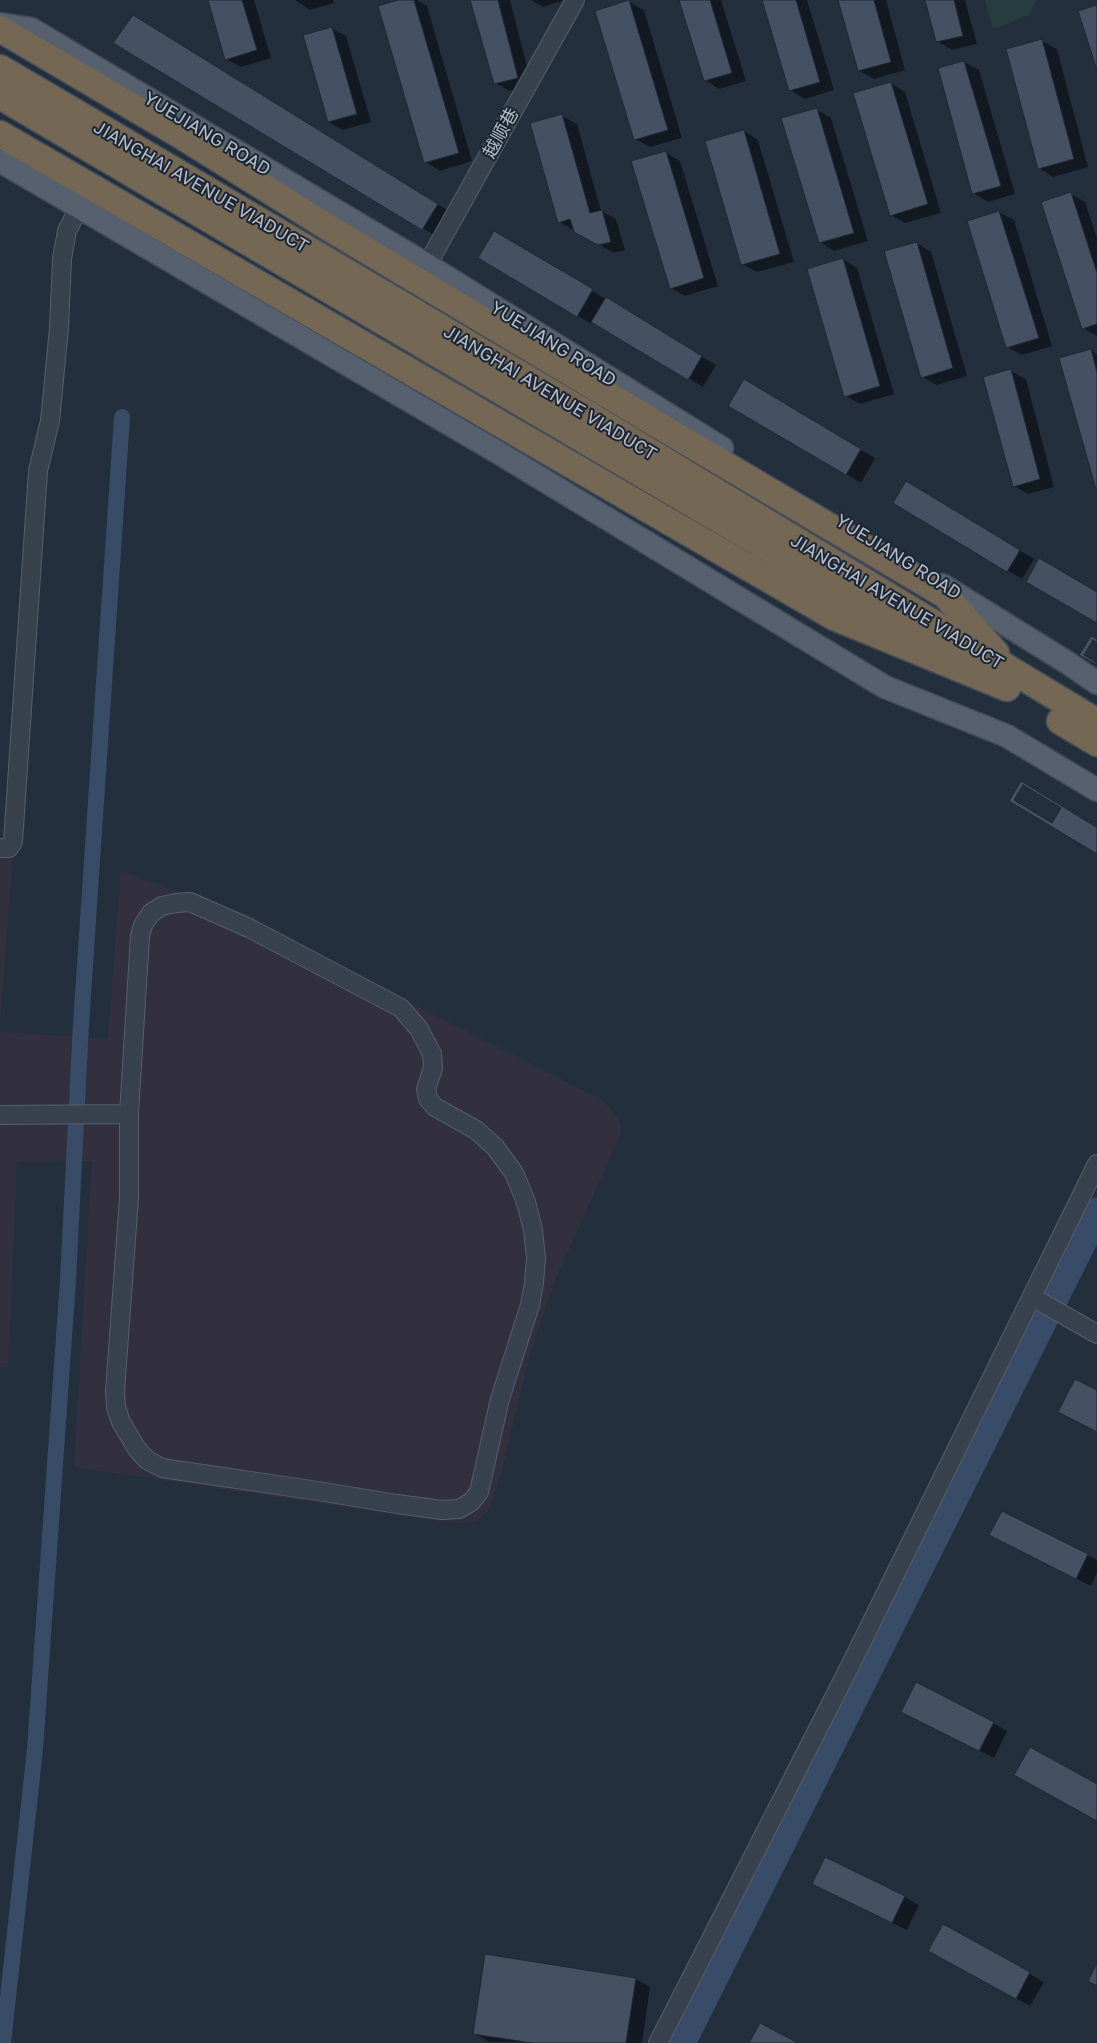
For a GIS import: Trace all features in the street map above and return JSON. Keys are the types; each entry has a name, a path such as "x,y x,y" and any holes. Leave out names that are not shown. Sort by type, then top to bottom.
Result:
{"highway":[{"path":"0,29 180,135 329,228 945,595 1010,681"},
{"name":"JIANGHAI AVENUE VIADUCT","path":"0,68 581,410 1010,681 1097,743"},
{"name":"JIANGHAI AVENUE VIADUCT","path":"0,96 1010,681 1097,722"},
{"path":"0,134 834,617 1010,681"}],"main road":[{"name":"YUEJIANG ROAD","path":"0,24 31,29 427,265 1068,663 1097,683"},
{"path":"0,161 499,453 884,688 1007,736 1097,790"}],"street":[{"name":"越顺巷","path":"427,265 575,0"},
{"path":"0,848 9,848 13,842 38,471 50,421 59,328 62,259 67,231 79,207"},
{"path":"190,902 202,906 249,928 401,1008 412,1018 426,1040 432,1054 433,1068 426,1089 428,1098 435,1106 476,1130 495,1147 514,1173 526,1202 533,1230 536,1258 530,1305 500,1399 479,1492 471,1502 459,1509 442,1510 178,1472 162,1468 147,1460 136,1449 121,1422 116,1407 115,1391 129,1198 129,1114 140,936 143,925 151,913 162,906 190,902"},
{"path":"0,1116 129,1114"},
{"path":"658,2043 846,1675 1097,1164"},
{"path":"1032,1297 1092,1332"}],"shaded area":[{"path":"0,852 13,852 0,1022"},
{"path":"121,871 249,915 397,996 602,1100 619,1121 621,1133 557,1276 529,1357 502,1470 493,1498 486,1514 475,1521 459,1523 439,1521 74,1467 92,1161 17,1162 8,1367 0,1367 0,1032 108,1039"}],"green space":[{"path":"985,0 1037,0 1029,15 993,29"}],"building":[{"path":"208,0 242,0 257,50 225,60"},
{"path":"398,0 414,0 459,153 424,163 378,6"},
{"path":"470,0 498,0 518,78 494,84"},
{"path":"629,0 668,130 634,140 595,11"},
{"path":"679,0 710,0 732,73 704,81"},
{"path":"762,0 796,0 820,82 789,91"},
{"path":"838,0 874,0 891,62 858,71"},
{"path":"925,0 954,0 963,36 936,42"},
{"path":"1097,5 1097,70 1078,11"},
{"path":"133,15 438,204 422,230 113,43"},
{"path":"332,27 357,114 328,122 303,35"},
{"path":"1042,39 1074,159 1038,169 1006,49"},
{"path":"964,61 1001,186 972,194 938,68"},
{"path":"891,82 928,204 890,216 853,93"},
{"path":"817,108 854,233 819,243 781,118"},
{"path":"562,114 590,213 602,210 611,242 598,245 574,232 570,219 558,223 530,123"},
{"path":"744,130 780,254 741,265 705,141"},
{"path":"666,151 704,278 670,289 631,161"},
{"path":"1071,192 1097,273 1097,324 1082,329 1041,202"},
{"path":"999,211 1039,338 1006,348 967,221"},
{"path":"494,231 593,289 577,317 478,258"},
{"path":"917,242 953,368 921,378 884,251"},
{"path":"843,258 880,386 844,397 807,269"},
{"path":"606,297 702,356 688,380 591,322"},
{"path":"1091,349 1097,372 1097,493 1059,358"},
{"path":"1011,369 1040,479 1013,487 983,377"},
{"path":"744,379 861,449 846,475 728,406"},
{"path":"906,481 1020,550 1007,572 893,503"},
{"path":"1039,558 1097,592 1097,623 1026,582"},
{"path":"1091,636 1097,639 1097,665 1079,655"},
{"path":"1093,640 1097,643 1097,663 1084,655"},
{"path":"1021,781 1096,827 1097,824 1097,854 1009,801"},
{"path":"1023,785 1061,808 1052,823 1014,800"},
{"path":"1075,1379 1097,1390 1097,1432 1058,1412"},
{"path":"1002,1511 1088,1554 1076,1579 989,1535"},
{"path":"916,1682 994,1722 979,1751 901,1712"},
{"path":"1030,1747 1097,1784 1097,1821 1014,1775"},
{"path":"825,1857 905,1896 892,1923 812,1884"},
{"path":"943,1924 1030,1972 1016,1999 928,1951"},
{"path":"485,1954 636,1978 626,2043 532,2043 473,2034"},
{"path":"1097,1963 1097,1986 1088,1981"},
{"path":"760,2023 798,2043 749,2043"}],"waterway":[{"path":"3,2043 35,1749 68,1280 81,1024 122,417"},
{"path":"681,2043 1097,1212"}]}
